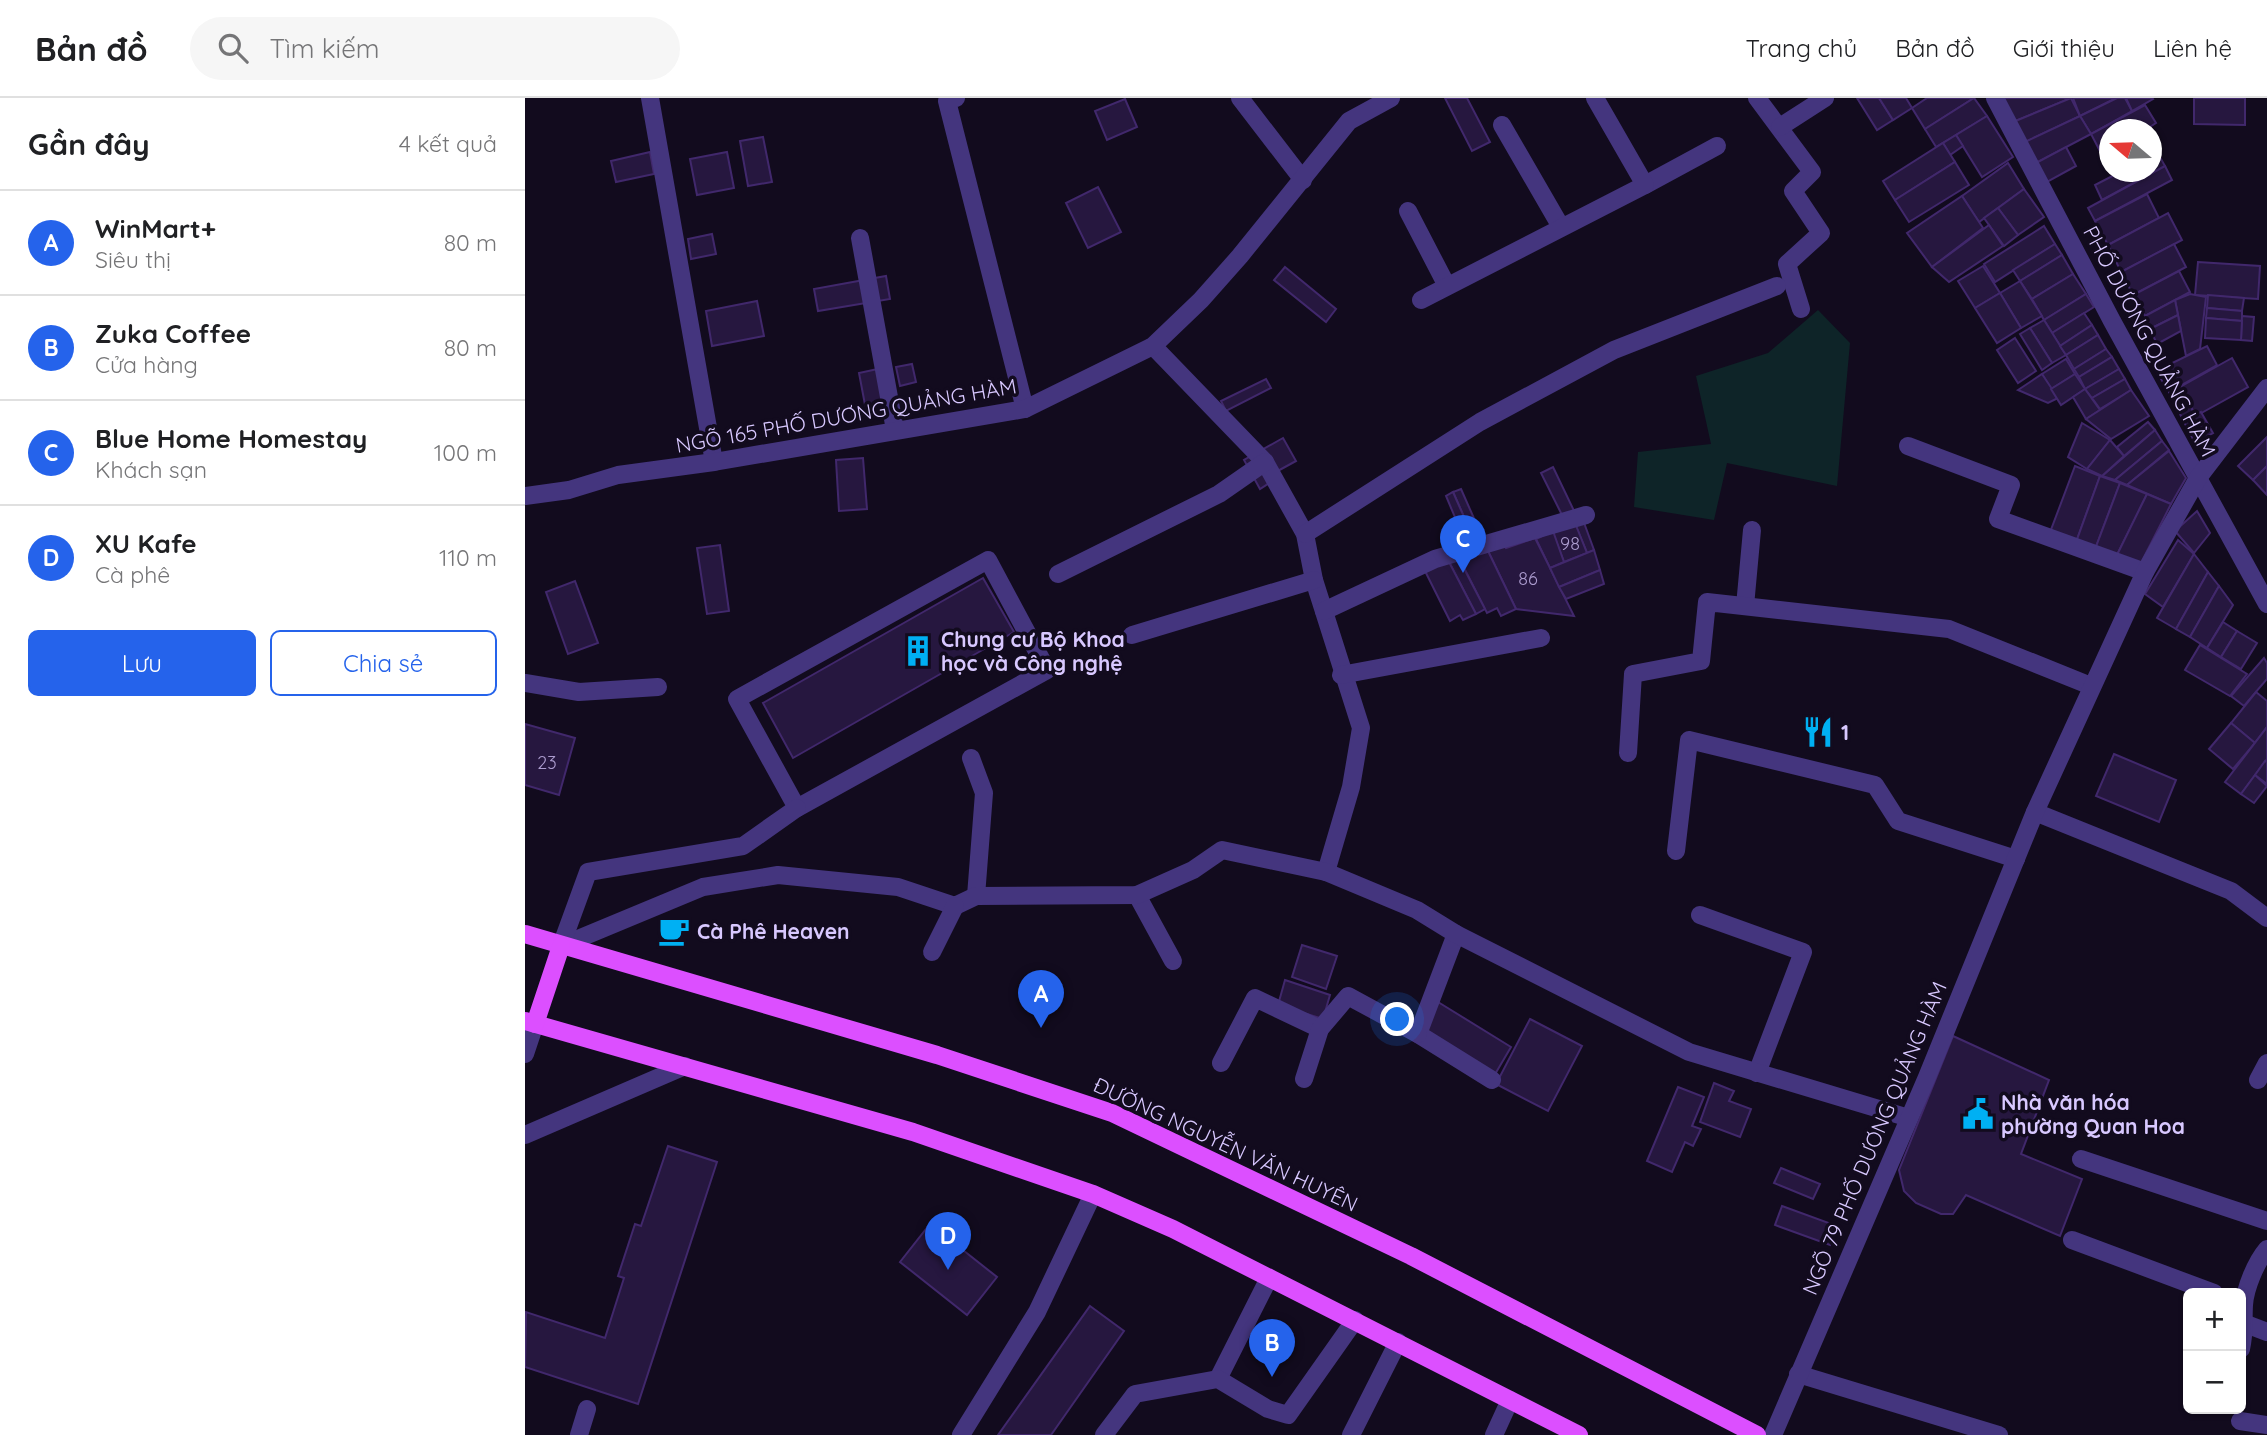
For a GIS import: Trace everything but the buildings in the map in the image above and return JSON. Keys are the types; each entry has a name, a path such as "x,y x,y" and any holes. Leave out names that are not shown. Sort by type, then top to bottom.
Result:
{"main road":[{"name":"ĐƯỜNG NGUYỄN VĂN HUYÊN","path":"525,934 937,1055 1112,1113 1411,1256 1757,1435"},
{"path":"561,946 530,1023 913,1132 1093,1194 1173,1229 1579,1435"}],"street":[{"path":"650,98 714,462"},
{"path":"1240,98 1303,180"},
{"name":"NGÕ 165 PHỐ DƯƠNG QUẢNG HÀM","path":"525,496 569,490 618,475 714,462 1025,409 1153,346 1201,300 1303,180 1349,121 1391,98"},
{"path":"1595,98 1645,185"},
{"path":"1757,98 1812,172 1793,191 1821,233 1787,264 1801,309"},
{"path":"1780,127 1825,98"},
{"name":"PHỐ DƯƠNG QUẢNG HÀM","path":"1995,98 2267,604"},
{"path":"950,99 1025,409"},
{"path":"1501,125 1561,228"},
{"path":"1421,300 1717,146"},
{"path":"1408,211 1447,286"},
{"path":"860,238 895,430"},
{"path":"1305,534 1480,422 1614,350 1777,286"},
{"path":"1153,346 1265,461 1305,534 1314,580 1360,729 1351,787 1326,872"},
{"name":"NGÕ 79 PHỐ DƯƠNG QUẢNG HÀM","path":"1773,1435 1909,1118 2035,812 2091,686 2145,572 2198,478 2267,388"},
{"path":"1908,446 2011,485 1998,519 2145,572"},
{"path":"1058,574 1219,494 1265,461"},
{"path":"1324,611 1435,559 1586,515"},
{"path":"1745,606 1752,530"},
{"path":"561,946 588,872 743,846 797,808 1047,670 988,560 737,699 797,808"},
{"path":"1132,635 1314,580"},
{"path":"1628,753 1633,674 1701,661 1707,602 1949,629 2091,686"},
{"path":"1342,675 1541,638"},
{"path":"525,683 579,692 658,687"},
{"path":"1676,851 1689,740 1875,785 1898,821 2016,859"},
{"path":"971,758 984,793 977,896"},
{"path":"2035,812 2231,891 2267,918"},
{"path":"932,952 955,906 977,896 1137,895 1193,870 1222,850 1326,872 1417,910 1456,934 1689,1052 1909,1118"},
{"path":"561,946 703,887 778,875 898,887 955,906"},
{"path":"1137,895 1173,961"},
{"path":"1700,915 1803,952 1757,1073"},
{"path":"1418,1034 1456,934"},
{"path":"1304,1079 1319,1029 1348,996 1418,1034 1492,1080"},
{"path":"1221,1063 1255,998 1319,1029"},
{"path":"525,1054 530,1023"},
{"path":"2258,1080 2267,1063"},
{"path":"525,1135 685,1066"},
{"path":"2081,1159 2267,1221"},
{"path":"961,1435 1037,1312 1093,1194"},
{"path":"2072,1241 2200,1288"},
{"path":"2246,1293 2259,1259 2267,1249"},
{"path":"1217,1379 1269,1278"},
{"path":"1104,1435 1135,1394 1217,1379 1268,1409 1288,1415 1355,1320"},
{"path":"2246,1324 2267,1332"},
{"path":"1352,1435 1398,1342"},
{"path":"1798,1374 1999,1435"},
{"path":"1494,1435 1510,1400"},
{"path":"579,1435 587,1409"},
{"path":"2240,1421 2267,1425"}],"green space":[{"path":"1818,310 1850,343 1837,486 1727,463 1714,520 1634,507 1638,452 1711,444 1696,376 1768,353"}],"place":[{"name":"Blue Home Homestay","path":"1463,573"},
{"name":"Chung cư Bộ Khoa học và Công nghệ","path":"918,651"},
{"name":"1","path":"1818,732"},
{"name":"Cà Phê Heaven","path":"674,931"},
{"name":"WinMart+","path":"1041,1028"},
{"name":"Nhà văn hóa phường Quan Hoa","path":"1978,1114"},
{"name":"XU Kafe","path":"948,1270"},
{"name":"Zuka Coffee","path":"1272,1377"}]}
